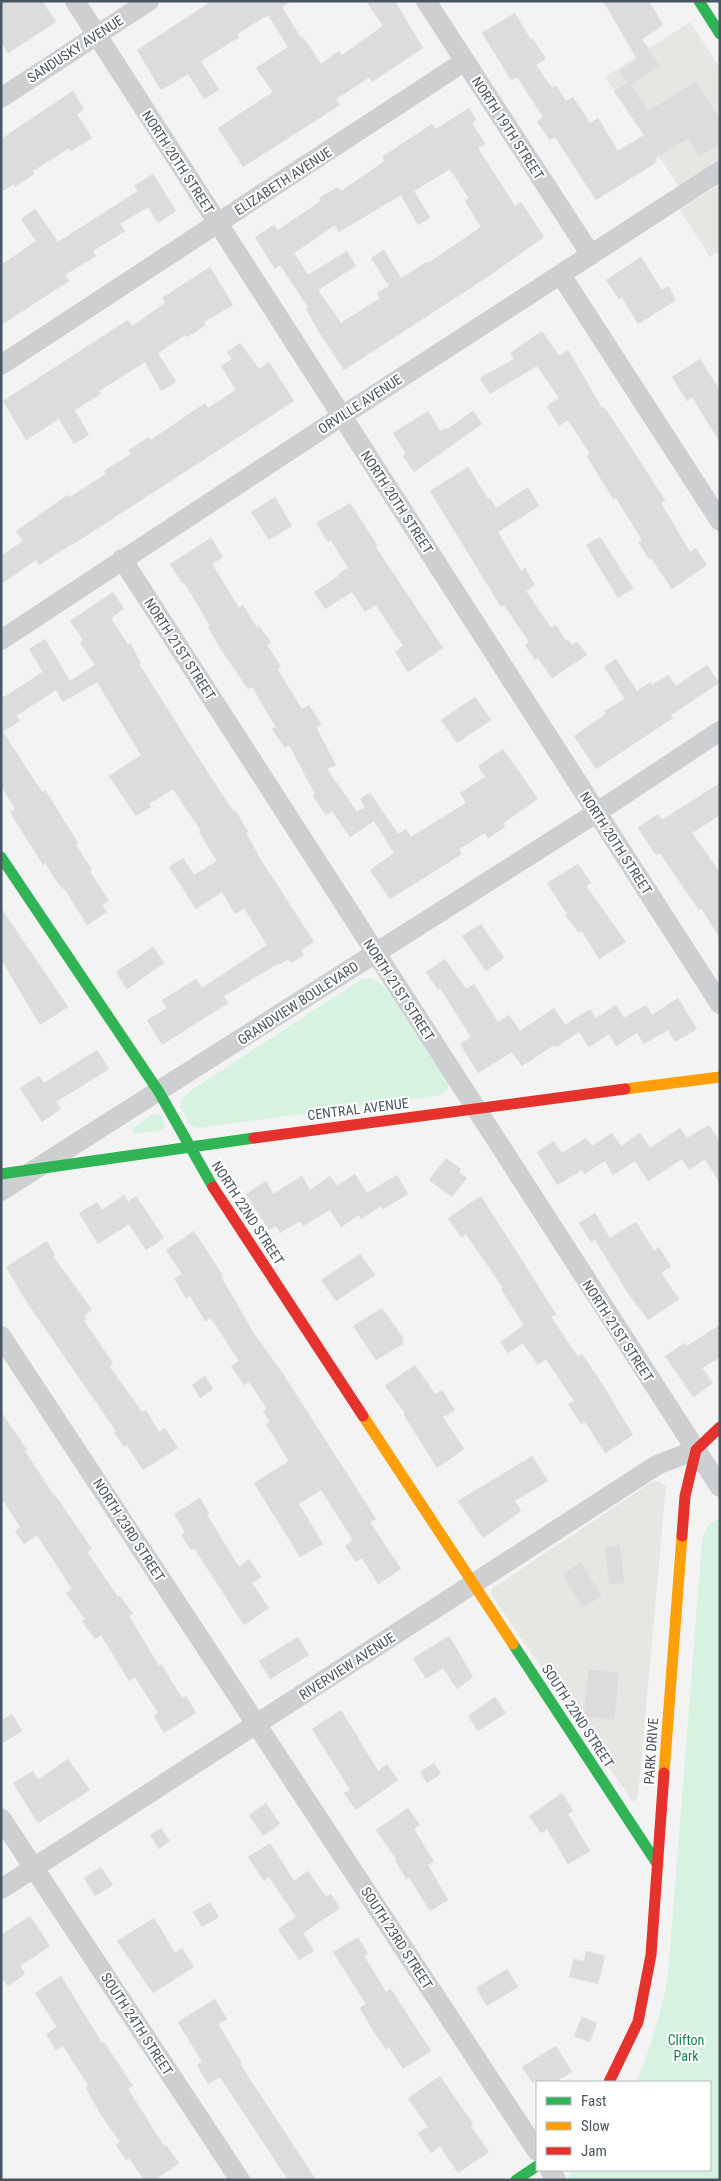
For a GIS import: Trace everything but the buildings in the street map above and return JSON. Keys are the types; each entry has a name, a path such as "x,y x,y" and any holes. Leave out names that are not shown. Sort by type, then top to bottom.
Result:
{"main road":[{"path":"699,1 720,34"},
{"name":"NORTH 22ND STREET","path":"1,857 159,1092 215,1191 473,1584"},
{"name":"CENTRAL AVENUE","path":"1,1174 189,1146 720,1077"},
{"path":"696,1450 720,1427"},
{"name":"PARK DRIVE","path":"610,2081 638,2022 650,1955 685,1496 696,1450"},
{"name":"SOUTH 22ND STREET","path":"473,1584 658,1865"},
{"path":"516,2180 536,2167"}],"street":[{"name":"NORTH 20TH STREET","path":"75,1 720,1004"},
{"name":"SANDUSKY AVENUE","path":"1,98 149,1"},
{"name":"NORTH 19TH STREET","path":"426,1 591,255"},
{"name":"ELIZABETH AVENUE","path":"1,366 465,61"},
{"name":"ORVILLE AVENUE","path":"1,640 122,559 720,172"},
{"path":"561,275 720,521"},
{"name":"NORTH 21ST STREET","path":"122,559 720,1488"},
{"name":"GRANDVIEW BOULEVARD","path":"1,1192 720,732"},
{"name":"NORTH 23RD STREET","path":"1,1336 256,1724"},
{"name":"RIVERVIEW AVENUE","path":"1,1889 656,1465 696,1450"},
{"name":"SOUTH 23RD STREET","path":"256,1724 536,2149"},
{"name":"SOUTH 24TH STREET","path":"1,1818 240,2180"}],"shaded area":[{"path":"690,22 720,68 720,161 680,188 605,77"},
{"path":"720,184 720,251 710,257 680,210"},
{"path":"660,1481 666,1487 638,1797 633,1802 491,1594 493,1588 652,1482"}],"green space":[{"path":"371,978 379,982 388,991 448,1083 448,1089 441,1095 199,1128 190,1126 180,1106 183,1097 362,979"},
{"path":"153,1114 161,1115 166,1127 159,1131 133,1134 133,1128"},
{"name":"Clifton Park","path":"720,1518 720,2180 569,2180 570,2171 711,2171 711,2081 636,2081 655,2030 668,1976 702,1541 704,1533 713,1522"}],"traffic: fast":[{"path":"699,1 720,34"},
{"path":"1,857 159,1092 213,1187"},
{"path":"1,1174 254,1138"},
{"path":"513,1644 658,1865"},
{"path":"516,2180 536,2167"}],"traffic: slow":[{"path":"625,1089 720,1077"},
{"path":"363,1416 513,1644"},
{"path":"664,1773 682,1536"}],"traffic: jam":[{"path":"254,1138 625,1089"},
{"path":"213,1187 363,1416"},
{"path":"682,1536 685,1496 696,1450 720,1427"},
{"path":"609,2081 638,2022 651,1955 664,1773"}]}
